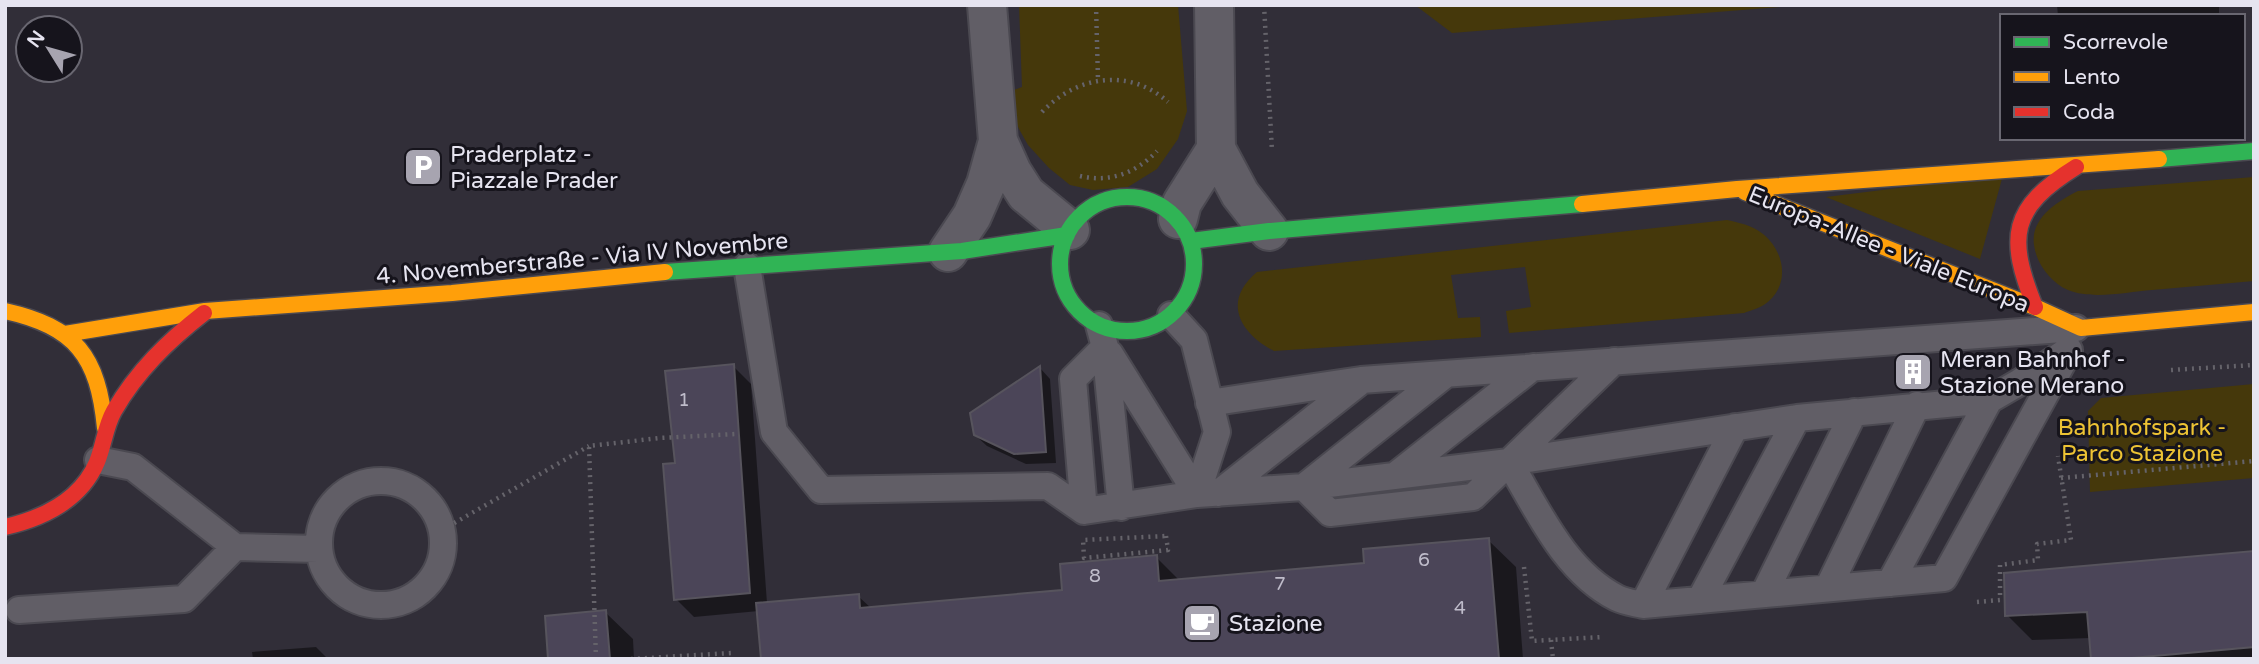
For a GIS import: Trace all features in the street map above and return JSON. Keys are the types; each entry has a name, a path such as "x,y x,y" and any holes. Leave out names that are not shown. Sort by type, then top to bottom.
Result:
{"street":[{"path":"987,5 998,141 1012,172 1027,194 1069,232"},
{"path":"1214,5 1216,149 1240,194 1269,231"},
{"path":"955,252 986,184 998,141"},
{"path":"1184,230 1152,202 1139,198 1115,198 1095,205 1084,213 1069,232 1060,262 1063,285 1076,308 1102,336 1139,330 1161,323 1186,298 1194,278 1194,257 1184,230 1182,203 1216,149"},
{"path":"1737,189 2254,151"},
{"path":"2035,307 2021,275 2016,246 2020,225 2034,196 2051,181 2078,166"},
{"name":"Europa-Allee - Viale Europa","path":"1184,230 1269,231 1474,215 1737,189 2035,307 2075,339 2254,312"},
{"name":"4. Novemberstraße - Via IV Novembre","path":"65,334 205,311 452,293 747,266 955,252 1069,232"},
{"name":"4. Novemberstraße - Via IV Novembre","path":"955,252 1006,261"},
{"path":"1042,274 1063,285"},
{"path":"5,311 37,318 65,334 87,358 98,378 104,400 105,428 98,460 89,478 75,494 51,514 29,523 5,527"},
{"path":"105,428 149,360 174,335 205,311"}],"lane":[{"path":"747,266 774,432 821,490 1048,486 1084,511 1208,493 1304,487 1509,462 1797,418 1989,400"},
{"path":"1171,315 1195,340 1217,432 1208,493"},
{"path":"1084,511 1073,379 1102,336"},
{"path":"1102,336 1208,493"},
{"path":"1102,336 1121,507"},
{"path":"1209,403 1361,380 1614,361 2075,339"},
{"path":"1890,583 1989,400 2075,339"},
{"path":"1509,462 1556,541 1572,562 1596,585 1619,599 1643,605 1944,578 2075,339"},
{"path":"1304,487 1330,513 1473,497 1614,361"},
{"path":"1394,476 1533,367"},
{"path":"1304,487 1446,374"},
{"path":"1208,493 1361,380"},
{"path":"1828,588 1917,405"},
{"path":"1764,594 1854,412"},
{"path":"1700,600 1797,418"},
{"path":"1643,605 1735,427"},
{"path":"98,460 133,467 234,547 318,549"},
{"path":"382,481 402,484 420,495 434,510 442,530 443,550 438,569 426,586 409,598 390,605 370,605 350,598 335,586 323,568 318,549 320,528 328,509 343,494 361,484 382,481"},
{"path":"19,610 184,599 234,547"}],"path":[{"path":"1096,5 1098,80"},
{"path":"1264,5 1272,154"},
{"path":"998,141 1029,134 1041,112 1053,100 1067,90 1098,80 1116,79 1146,88 1167,101 1174,111 1216,96"},
{"path":"1073,174 1105,180 1120,175 1138,168 1164,143"},
{"path":"442,530 589,446 660,438 774,432"},
{"path":"589,446 596,659"},
{"path":"2000,600 2000,565 2038,561 2037,544 2071,540 2057,453"},
{"path":"2061,478 2254,461"},
{"path":"1084,558 1126,557 1168,550"},
{"path":"1523,560 1532,641 1551,640 1553,659"},
{"path":"631,659 731,653 731,659"}],"green space":[{"path":"1019,5 1178,5 1187,111 1178,139 1157,169 1128,187 1093,190 1070,185 1049,168 1028,145 1014,117 1011,91 1022,87"},
{"path":"1415,5 1804,5 1452,33"},
{"path":"2003,175 1980,259 1826,197"},
{"path":"2254,177 2254,281 2110,294 2077,293 2056,283 2045,272 2038,259 2034,245 2036,227 2054,205 2078,191"},
{"path":"1727,220 1750,226 1763,234 1776,249 1782,267 1776,293 1764,305 1744,313 1509,333 1506,311 1531,307 1525,267 1451,275 1458,318 1480,317 1481,337 1274,351 1252,335 1239,316 1240,294 1257,272"},
{"name":"Bahnhofspark - Parco Stazione","path":"2254,384 2254,478 2090,492 2088,411 2101,398"}],"building":[{"path":"734,364 750,593 674,600 663,464 675,463 665,371"},
{"path":"1040,366 1046,452 1014,454 974,435 970,413"},
{"path":"1489,538 1499,659 761,659 756,603 859,594 860,608 1062,590 1060,564 1157,555 1159,581 1364,563 1363,549"},
{"path":"2254,551 2254,647 2120,659 2091,659 2087,612 2005,616 2004,573"},
{"path":"606,610 610,659 548,659 545,616"}],"traffic: fast":[{"path":"2159,159 2254,151"},
{"path":"1127,197 1153,202 1174,217 1189,238 1194,264 1189,290 1174,311 1153,326 1127,331 1101,326 1080,311 1065,290 1060,264 1065,238 1080,217 1101,202 1127,197"},
{"path":"1191,241 1269,231 1582,204"},
{"path":"665,272 962,251 1067,235"}],"traffic: slow":[{"path":"1582,204 1737,189 2159,159"},
{"path":"1745,192 2035,307 2081,328 2254,312"},
{"path":"65,334 205,311 452,293 665,272"},
{"path":"5,311 50,326 79,348 96,382 105,428"}],"traffic: jam":[{"path":"2035,307 2020,261 2020,226 2038,196 2076,167"},
{"path":"5,527 47,512 71,497 81,487 97,462 111,417 123,396 154,358 204,313"}],"place":[{"name":"Praderplatz - Piazzale Prader","path":"423,167"},
{"name":"Meran Bahnhof - Stazione Merano","path":"1913,372"},
{"name":"Stazione","path":"1202,623"}]}
